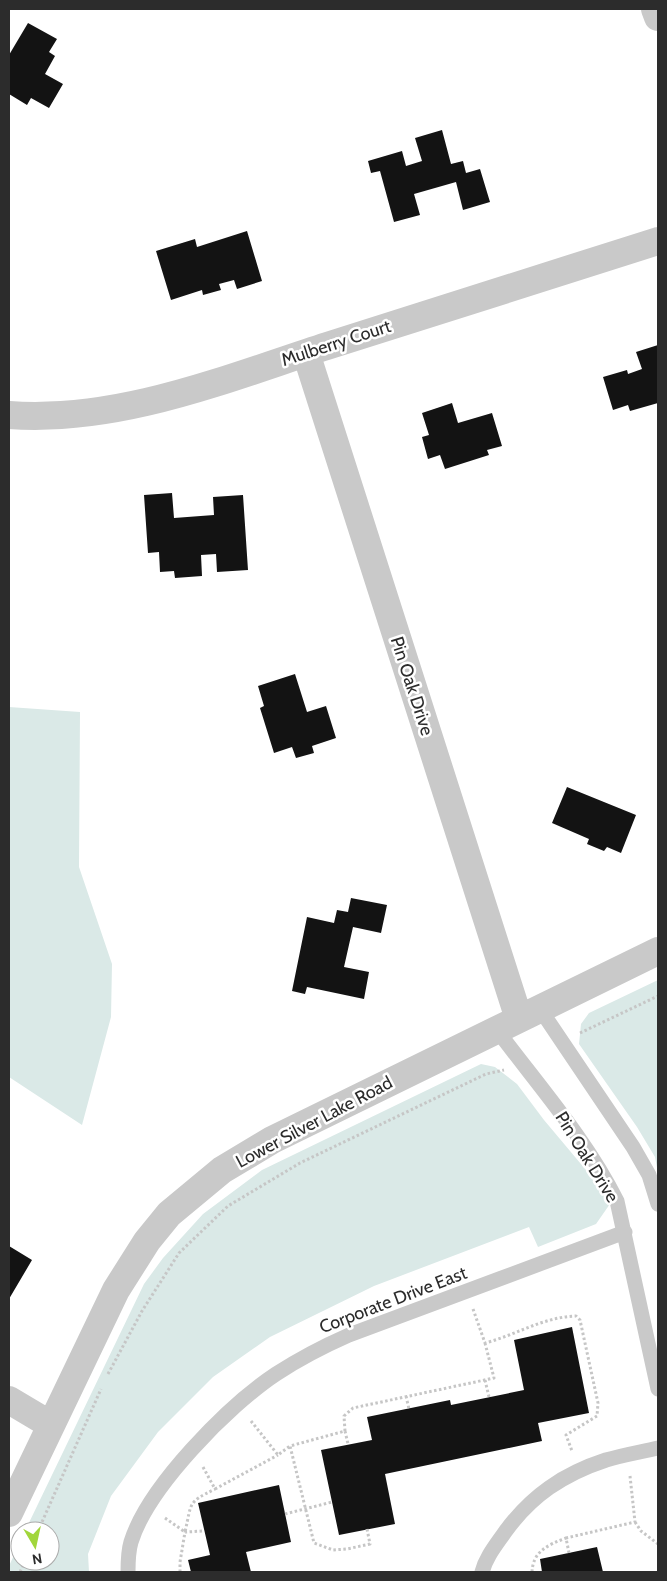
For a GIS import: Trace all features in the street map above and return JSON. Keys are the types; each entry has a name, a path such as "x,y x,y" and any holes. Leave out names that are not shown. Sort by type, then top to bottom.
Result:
{"street":[{"path":"656,9 658,18"},
{"name":"Mulberry Court","path":"9,415 27,416 100,411 184,393 658,241"},
{"name":"Pin Oak Drive","path":"306,353 519,1020"},
{"name":"Lower Silver Lake Road","path":"9,1513 116,1290 146,1242 169,1214 222,1170 272,1140 658,951"},
{"path":"9,1400 51,1424"}],"lane":[{"name":"Pin Oak Drive","path":"519,1020 562,1042 633,1146 650,1175 658,1204"},
{"name":"Pin Oak Drive","path":"519,1020 524,1066 582,1143 610,1186 617,1201 658,1389"},
{"name":"Corporate Drive East","path":"128,1572 128,1553 131,1541 148,1507 171,1474 238,1404 275,1375 323,1347 349,1335 625,1232"},
{"path":"482,1572 490,1553 518,1513 558,1480 606,1460 658,1448"}],"path":[{"path":"562,1042 658,996"},
{"path":"105,1379 142,1311 178,1254 228,1206 300,1163 392,1118 486,1074 524,1066"},
{"path":"348,1444 344,1416 353,1408 494,1378 485,1343 466,1291"},
{"path":"485,1343 518,1333 538,1323 568,1316 576,1316 580,1320 598,1403 596,1416 566,1435 580,1470"},
{"path":"485,1380 489,1397"},
{"path":"42,1521 101,1388"},
{"path":"406,1396 408,1409"},
{"path":"238,1404 278,1455"},
{"path":"180,1572 186,1532 192,1503 195,1499 278,1455 290,1446 346,1431"},
{"path":"290,1446 314,1544 333,1550 370,1544 367,1530"},
{"path":"194,1449 215,1489"},
{"path":"628,1455 635,1522 641,1531 658,1544"},
{"path":"285,1514 332,1502"},
{"path":"148,1507 186,1532 204,1531"},
{"path":"532,1572 538,1554 546,1546 566,1538 635,1522"},
{"path":"566,1538 569,1553"}],"shaded area":[{"path":"9,707 80,712 79,867 112,964 111,1017 82,1125 9,1077"},
{"path":"658,980 658,1173 655,1157 637,1127 579,1044 581,1024 589,1013"},
{"path":"481,1064 495,1067 517,1084 544,1120 612,1201 596,1224 538,1247 529,1227 374,1286 270,1337 213,1377 158,1432 111,1496 88,1554 89,1572 9,1572 10,1564 10,1571 60,1571 60,1521 30,1521 144,1284 163,1258 203,1214 262,1170"}],"building":[{"path":"28,23 57,39 49,52 55,56 45,74 63,84 49,108 31,98 27,105 9,94 9,55"},
{"path":"442,130 451,164 463,161 466,173 480,169 490,202 463,210 456,182 414,194 420,215 394,222 380,171 371,173 368,161 402,151 406,166 422,161 415,138"},
{"path":"247,231 262,281 237,289 234,280 219,284 221,290 203,295 202,290 171,300 156,251 195,239 197,247"},
{"path":"658,345 658,403 630,411 628,405 613,410 603,377 627,370 628,374 642,369 636,352"},
{"path":"452,403 458,423 492,413 502,446 487,450 489,455 445,469 440,455 428,459 422,437 429,435 422,413"},
{"path":"172,493 174,518 214,515 213,497 243,495 248,570 217,572 216,554 201,555 202,576 175,578 174,571 160,572 159,552 148,553 144,495"},
{"path":"295,674 307,712 326,706 336,738 312,746 314,753 296,758 292,747 274,753 260,708 264,706 258,686"},
{"path":"567,787 636,815 621,853 607,847 604,851 587,844 589,839 552,823"},
{"path":"351,898 387,905 381,933 353,927 344,967 369,972 364,999 307,987 305,994 292,991 307,917 334,923 337,910 348,912"},
{"path":"9,1246 32,1260 9,1299"},
{"path":"572,1327 589,1413 538,1423 542,1441 385,1474 395,1524 339,1535 321,1450 372,1440 367,1417 450,1400 451,1405 524,1390 514,1340"},
{"path":"279,1485 291,1542 246,1552 251,1572 191,1572 188,1560 210,1555 198,1503"},
{"path":"597,1547 603,1572 542,1572 540,1559"}]}
